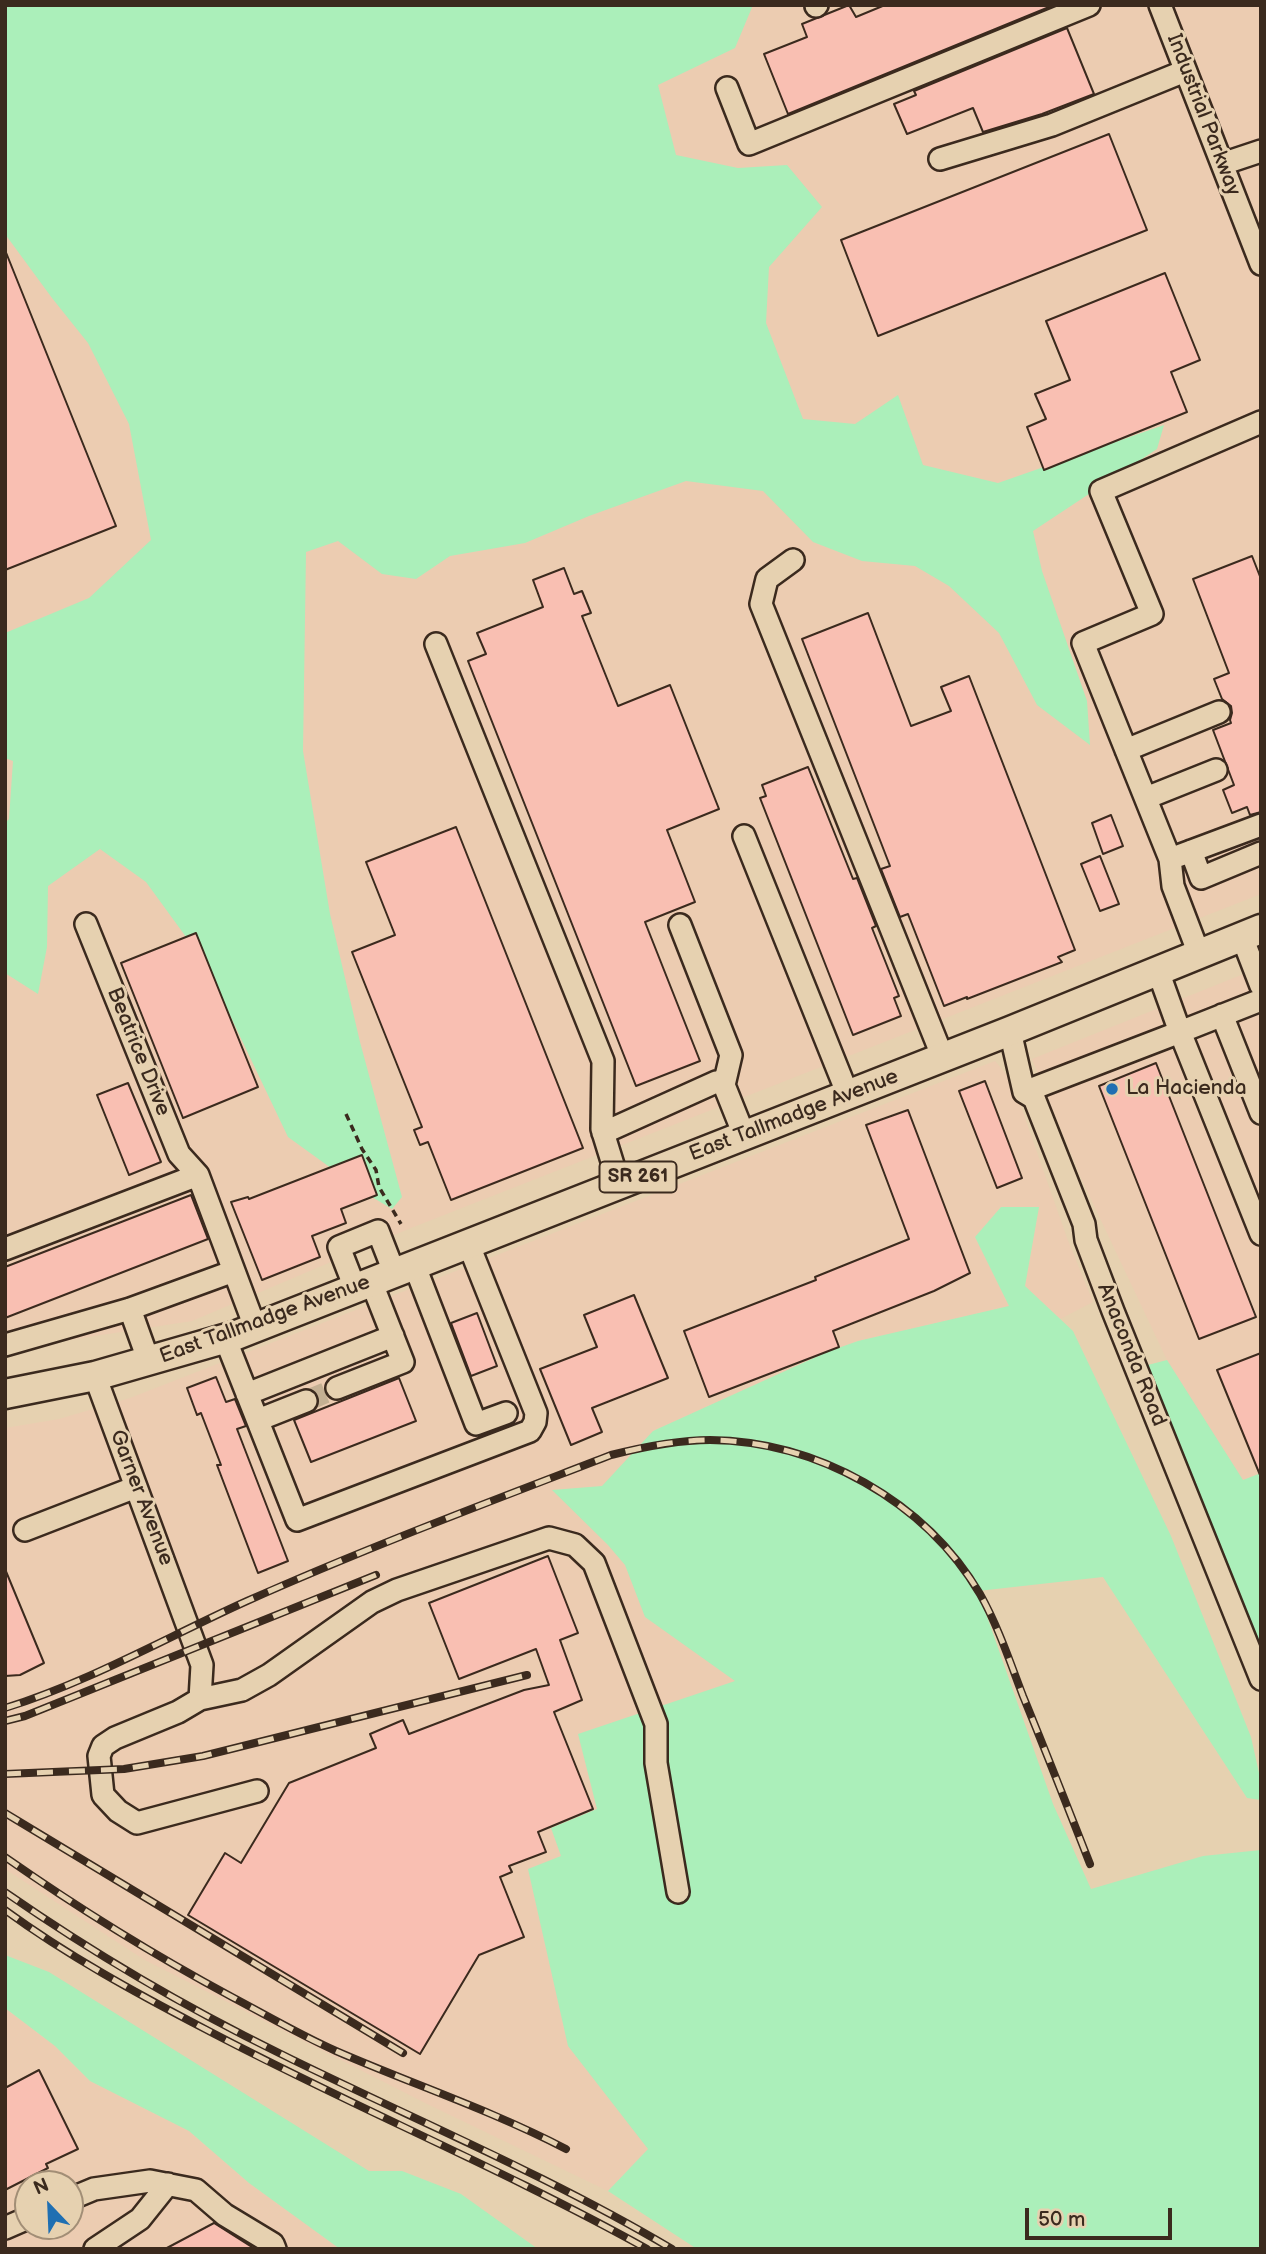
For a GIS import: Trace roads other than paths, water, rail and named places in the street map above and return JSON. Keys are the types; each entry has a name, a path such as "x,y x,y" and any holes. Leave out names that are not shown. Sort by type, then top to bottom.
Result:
{"main road":[{"name":"East Tallmadge Avenue","path":"5,1394 149,1362 255,1327 943,1058 1251,933"}],"street":[{"path":"727,88 749,144 1088,5"},
{"name":"Industrial Parkway","path":"1160,5 1261,264"},
{"path":"940,159 1052,125 1185,71"},
{"path":"1222,164 1261,150"},
{"path":"1199,954 1172,886 1170,859 1083,643 1152,614 1101,491 1261,422"},
{"path":"793,560 767,579 761,604 943,1058"},
{"path":"436,644 603,1061 603,1133 619,1184"},
{"path":"1126,750 1219,712"},
{"path":"1146,798 1216,770"},
{"path":"1170,859 1191,851 1252,828 1258,861 1201,878 1191,851"},
{"path":"744,836 848,1095"},
{"name":"Beatrice Drive","path":"86,924 179,1154 198,1175 255,1327"},
{"path":"680,925 731,1055 724,1085 744,1135"},
{"path":"1251,933 1261,985"},
{"path":"1158,971 1261,1234"},
{"path":"1024,1092 1261,1000"},
{"path":"1222,1015 1261,1113"},
{"name":"Anaconda Road","path":"1010,1031 1024,1092 1034,1098 1084,1224 1086,1240 1113,1311 1261,1679"},
{"path":"603,1133 716,1082 724,1085"},
{"path":"5,1249 198,1175"},
{"path":"225,1338 297,1520 530,1431 536,1413 468,1243"},
{"path":"5,1345 130,1309 234,1271"},
{"path":"337,1388 403,1362 393,1336 384,1276"},
{"path":"384,1276 476,1424 506,1413"},
{"path":"130,1309 149,1362"},
{"path":"247,1394 393,1336"},
{"name":"Garner Avenue","path":"95,1376 202,1665 200,1699"},
{"path":"258,1420 306,1401"},
{"path":"25,1530 136,1487"},
{"path":"257,1791 137,1823 118,1811 103,1795 99,1756 103,1746 115,1738 178,1712 200,1699 242,1690 269,1675 372,1602 397,1590 549,1538 575,1545 594,1563 656,1724 656,1763 678,1892"},
{"path":"84,2193 94,2189 150,2181 196,2190 225,2215 273,2244 275,2249"},
{"path":"95,2249 140,2219 168,2184"}],"tunnel":[{"path":"306,1401 337,1388"}],"railway":[{"path":"5,1708 97,1672 337,1562 611,1455 685,1441 750,1443 790,1451 864,1482 899,1505 930,1531 957,1561 980,1594 998,1631 1090,1864"},
{"path":"5,1721 25,1716 376,1575"},
{"path":"5,1774 124,1769 203,1756 527,1675"},
{"path":"5,1813 403,2053"},
{"path":"5,1857 145,1948 296,2032 509,2122 566,2149"},
{"path":"5,1892 105,1957 208,2017 527,2171 672,2249"},
{"path":"5,1910 78,1958 179,2015 315,2085 538,2192 647,2249"}],"place":[{"name":"La Hacienda","path":"1112,1089"}]}
